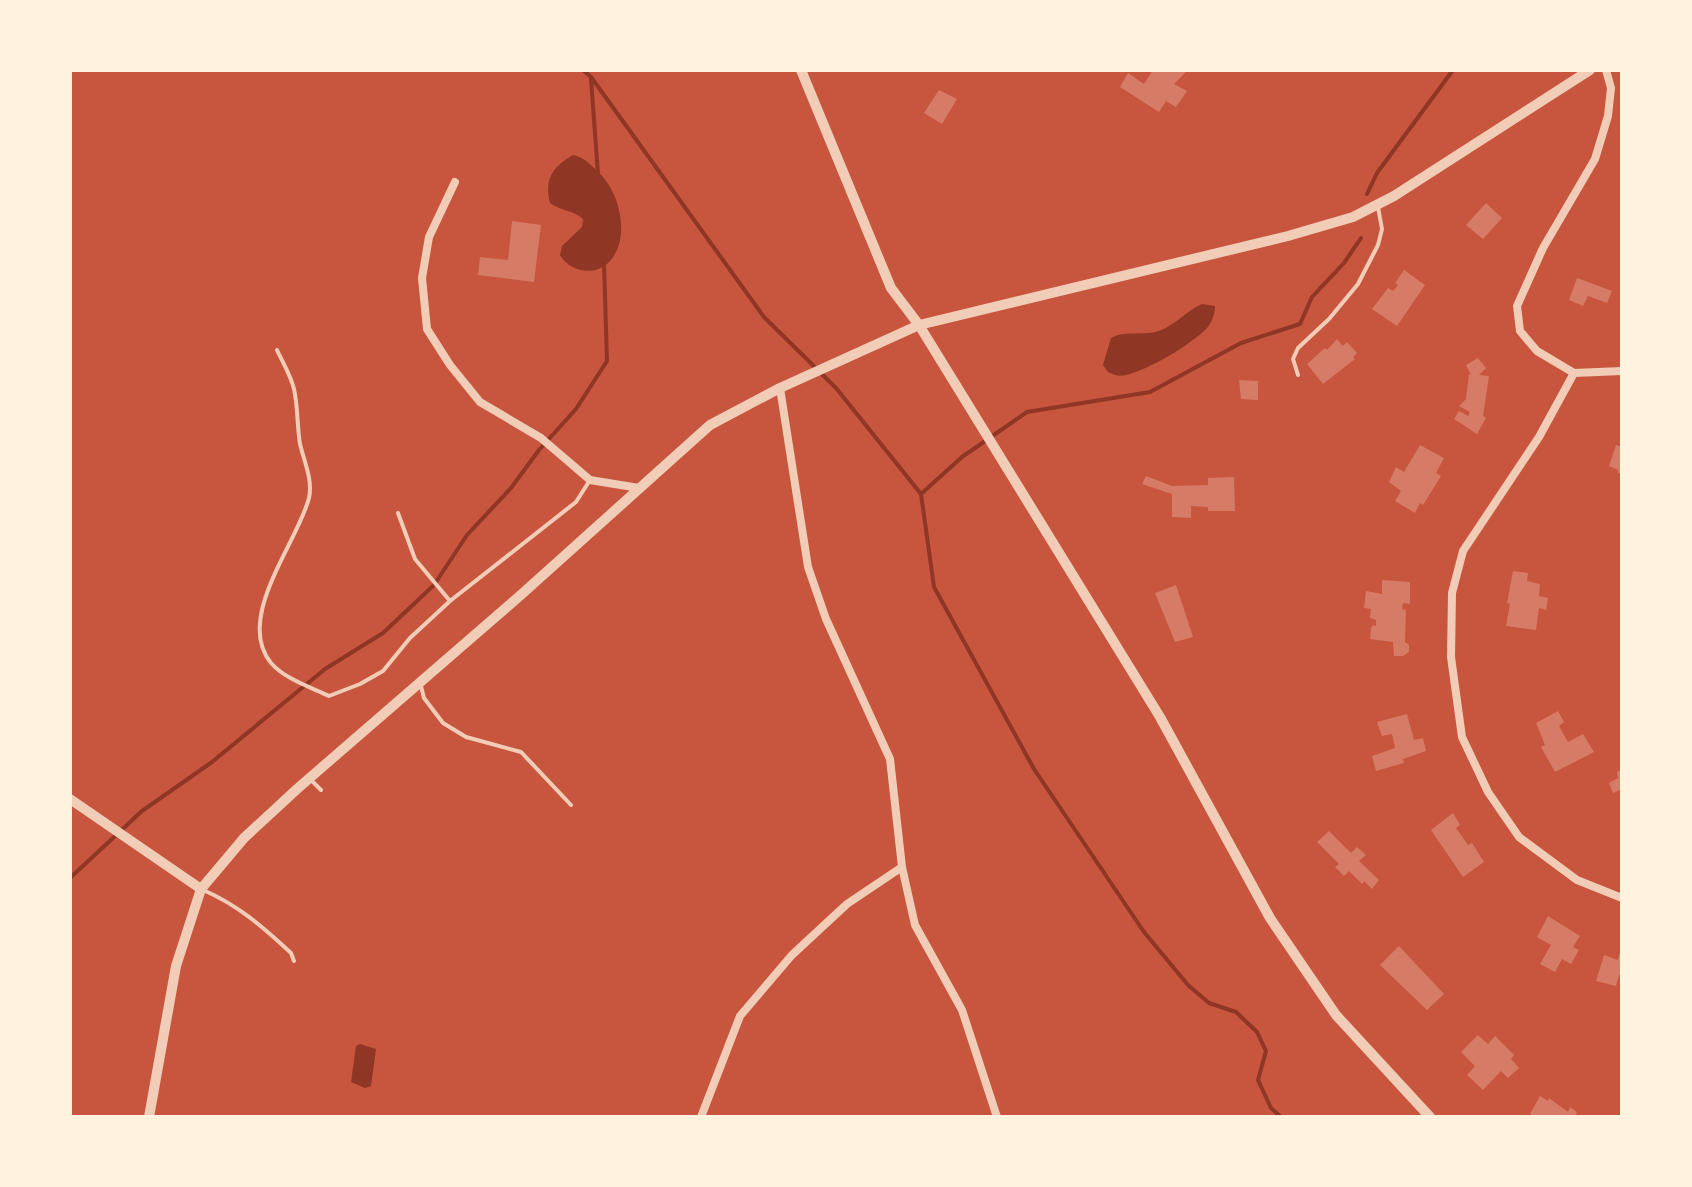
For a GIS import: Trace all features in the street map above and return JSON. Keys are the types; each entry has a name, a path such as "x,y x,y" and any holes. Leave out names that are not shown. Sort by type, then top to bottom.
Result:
{"street":[{"path":"801,70 891,288 919,325 1160,717 1270,918 1336,1015 1430,1117"},
{"path":"149,1117 176,966 201,889 244,838 710,425 780,388 919,325 1315,229 1377,205 1590,70"},
{"path":"1606,70 1611,88 1608,116 1595,159 1543,248 1517,306 1520,331 1537,351 1574,373 1622,371"},
{"path":"455,182 429,237 422,278 427,329 450,365 480,402 541,438 590,480 639,488"},
{"path":"1574,373 1539,437 1463,551 1452,593 1451,657 1462,737 1488,792 1519,837 1577,880 1622,898"},
{"path":"780,388 808,567 826,619 890,759 902,867 915,925 962,1010 997,1117"},
{"path":"70,799 201,889"},
{"path":"701,1117 740,1016 810,938 847,904 902,867"}],"lane":[{"path":"1298,375 1293,359 1298,348 1329,319 1358,284 1378,245 1382,229 1377,205"},
{"path":"277,350 294,388 300,443 310,483 309,497 270,583 260,632 270,662 295,680 329,696 383,671 410,638 450,601 576,502 590,480"},
{"path":"398,513 415,559 450,601"},
{"path":"420,683 424,698 443,723 466,737 521,752 571,805"},
{"path":"310,778 321,790"},
{"path":"201,889 254,919 291,953 294,961"}],"shaded area":[{"path":"573,155 587,161 606,180 620,216 620,242 615,253 608,263 589,271 569,265 560,255 562,246 582,227 583,219 550,203 548,187 551,175"},
{"path":"1202,304 1215,306 1210,323 1180,349 1124,376 1108,372 1103,365 1111,338 1159,331"},
{"path":"360,1044 376,1049 371,1086 365,1088 351,1082 356,1046"}],"building":[{"path":"1153,70 1188,70 1174,84 1187,91 1176,107 1166,101 1159,112 1120,87 1128,73 1144,84"},
{"path":"939,90 957,99 942,124 924,113"},
{"path":"1486,203 1502,218 1483,239 1466,225"},
{"path":"512,221 541,225 534,282 478,275 480,257 508,260"},
{"path":"1404,270 1425,285 1397,326 1372,309 1388,288 1393,291 1398,285 1395,283"},
{"path":"1577,278 1612,291 1607,303 1588,296 1583,306 1569,300"},
{"path":"1337,339 1343,346 1347,342 1357,353 1353,357 1355,359 1323,384 1307,364"},
{"path":"1478,358 1486,368 1479,375 1489,376 1483,416 1486,418 1477,434 1454,419 1459,411 1468,416 1470,412 1459,406 1466,399 1471,375 1466,365"},
{"path":"1239,380 1258,381 1258,400 1241,399"},
{"path":"1420,445 1444,458 1436,473 1441,476 1415,513 1395,501 1401,491 1389,482 1396,467 1404,472"},
{"path":"1616,445 1622,447 1622,474 1609,466"},
{"path":"1146,476 1172,486 1208,485 1208,478 1234,477 1235,511 1208,511 1208,507 1191,506 1191,518 1172,517 1172,494 1142,484"},
{"path":"1513,571 1528,573 1527,581 1540,584 1539,596 1548,598 1546,610 1539,608 1536,630 1506,626"},
{"path":"1382,580 1410,582 1410,604 1403,603 1402,609 1406,610 1405,642 1409,645 1409,652 1403,656 1394,656 1393,642 1370,639 1376,620 1370,618 1371,609 1364,608 1366,591 1382,594"},
{"path":"1176,585 1193,637 1175,642 1155,593"},
{"path":"1558,711 1564,722 1559,726 1568,742 1583,734 1594,752 1555,772 1541,747 1545,745 1536,723"},
{"path":"1407,714 1414,740 1423,738 1426,751 1403,759 1404,763 1376,771 1372,756 1395,748 1392,734 1382,736 1377,722"},
{"path":"1622,769 1622,789 1613,793 1609,783 1618,778 1617,772"},
{"path":"1453,813 1460,825 1456,828 1468,845 1472,843 1484,862 1463,877 1431,830"},
{"path":"1329,831 1351,853 1357,847 1366,855 1359,861 1379,880 1372,889 1349,871 1344,876 1335,867 1339,864 1317,842"},
{"path":"1548,916 1580,936 1573,947 1579,950 1571,964 1562,959 1555,972 1540,964 1551,945 1537,937"},
{"path":"1399,946 1444,994 1427,1010 1380,965"},
{"path":"1619,954 1622,955 1622,976 1619,975 1616,986 1596,981 1604,955 1618,960"},
{"path":"1478,1035 1488,1044 1495,1036 1514,1055 1511,1059 1519,1068 1508,1078 1501,1071 1483,1090 1467,1075 1475,1066 1461,1052"},
{"path":"1540,1096 1548,1101 1549,1098 1568,1112 1570,1107 1577,1112 1575,1117 1535,1117 1530,1114"}],"waterway":[{"path":"583,70 764,317 836,388 921,494 934,587 1034,769 1144,932 1188,985 1209,1003 1236,1012 1257,1032 1266,1051 1258,1080 1271,1108 1281,1117"},
{"path":"1367,194 1377,173 1453,70"},
{"path":"591,79 598,174"},
{"path":"921,494 962,457 1027,412 1150,392 1241,343 1300,324 1312,297 1344,263 1361,238"},
{"path":"70,878 142,811 212,762 325,669 383,633 434,585 467,535 511,488 539,450 576,409 607,361 604,263"}]}
